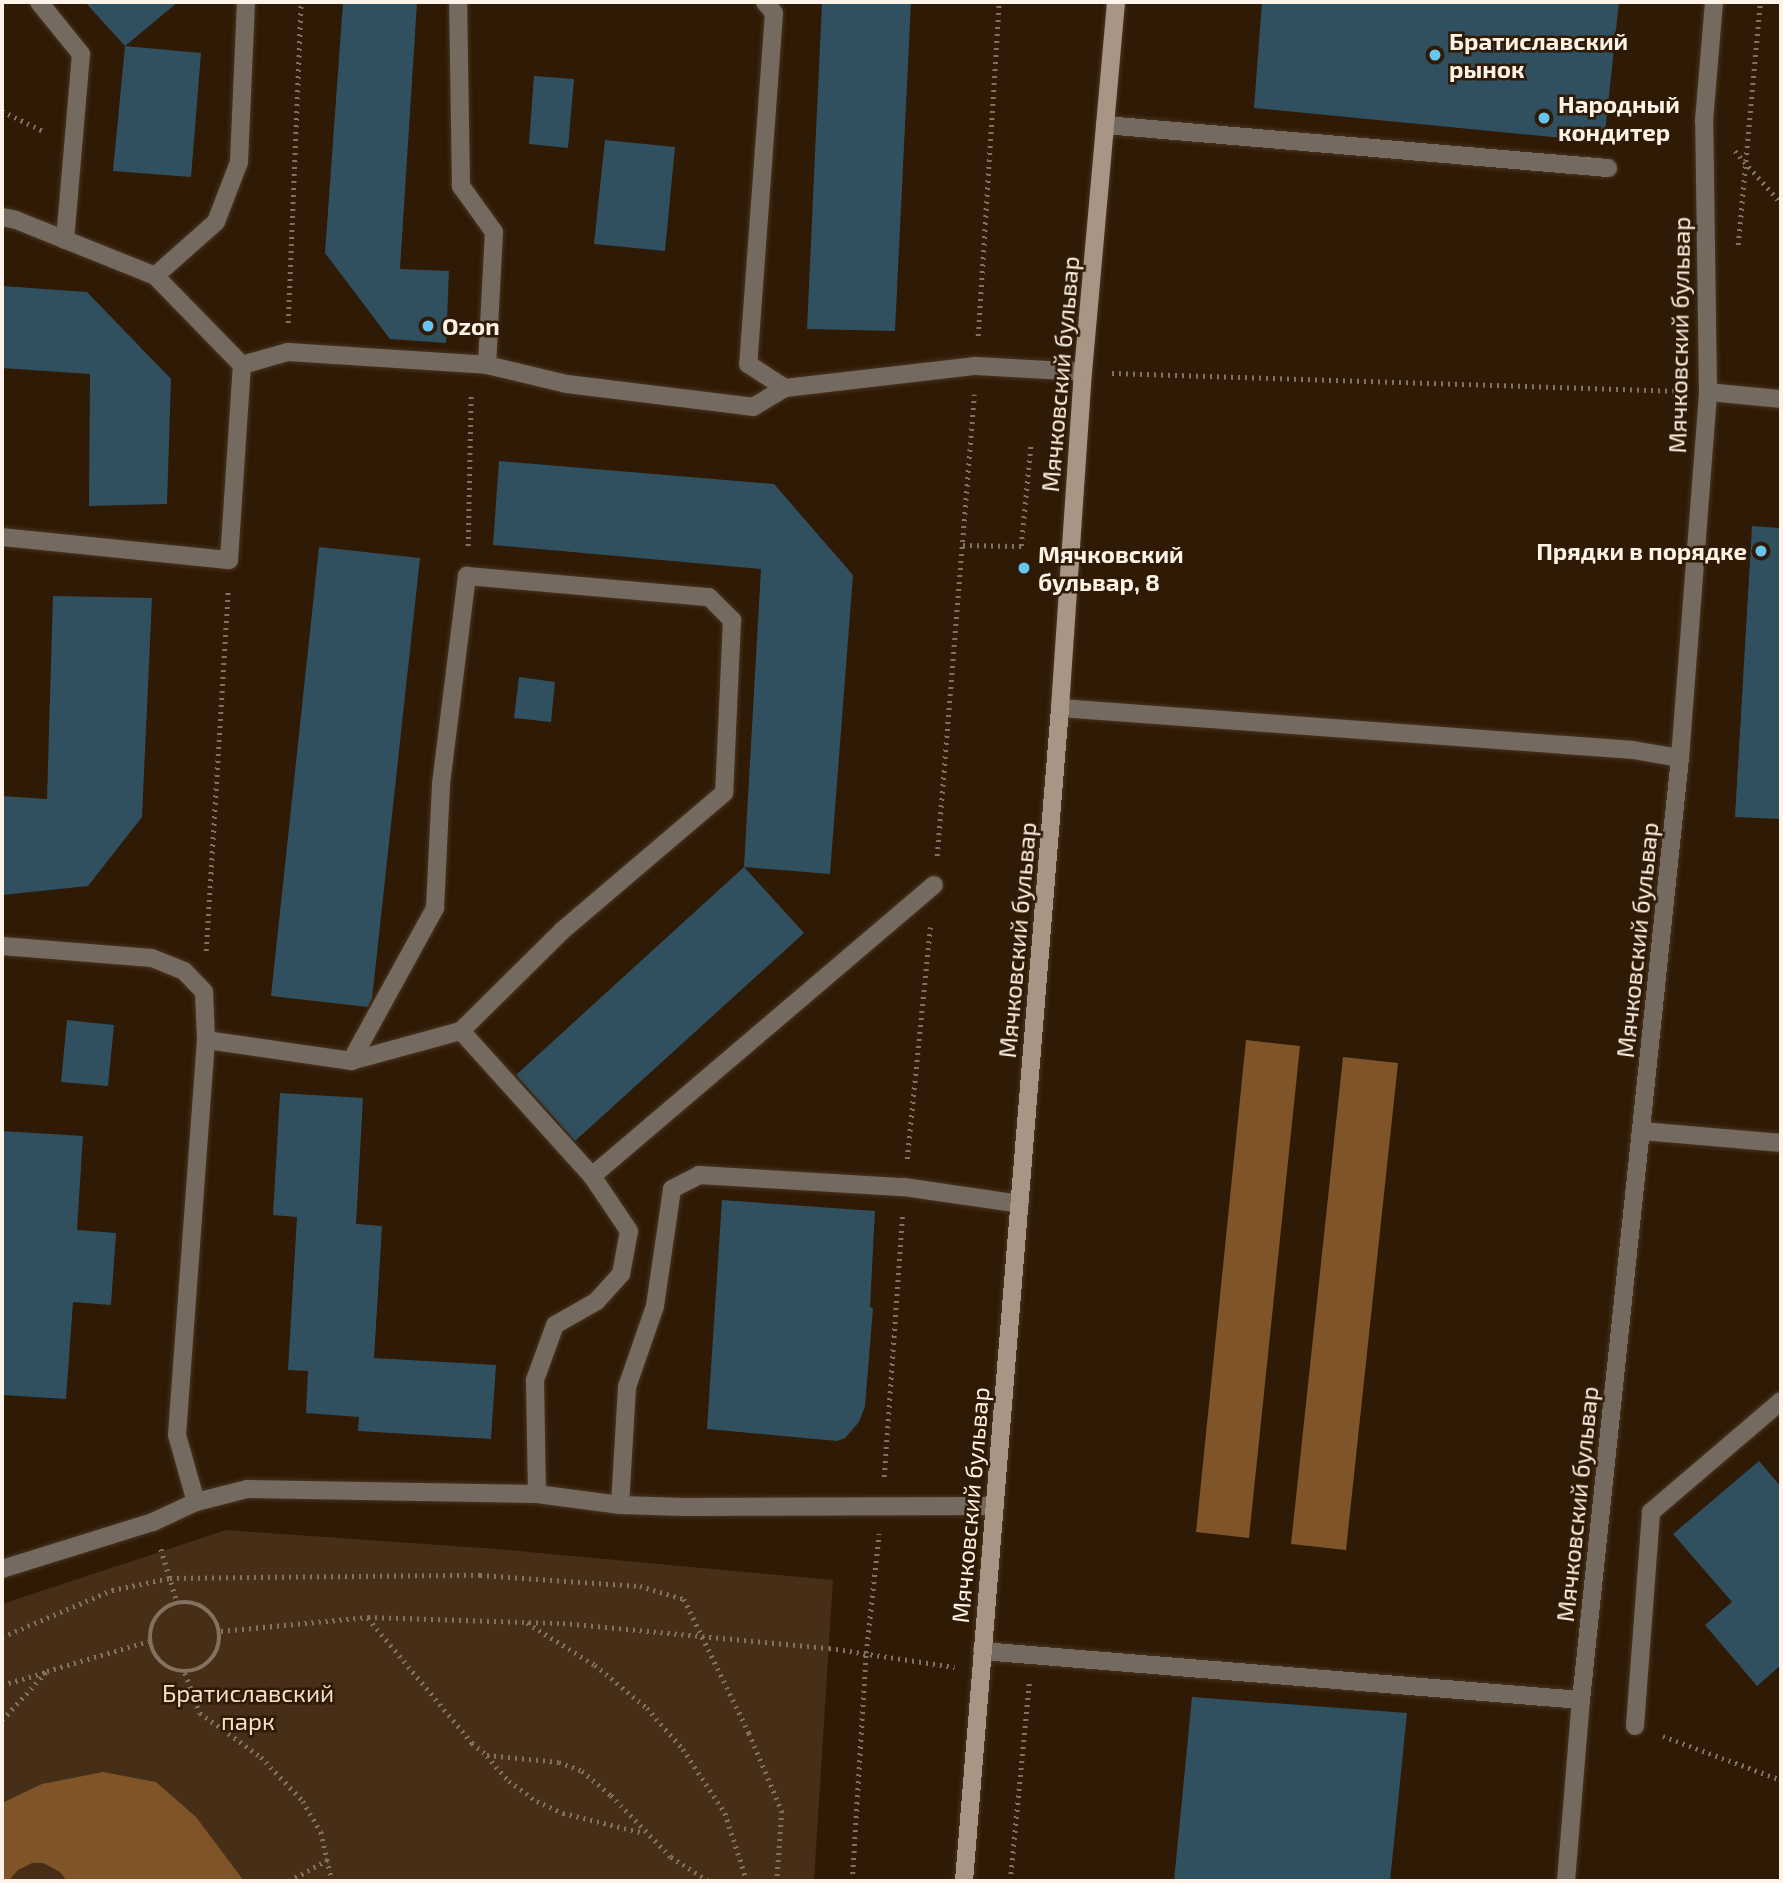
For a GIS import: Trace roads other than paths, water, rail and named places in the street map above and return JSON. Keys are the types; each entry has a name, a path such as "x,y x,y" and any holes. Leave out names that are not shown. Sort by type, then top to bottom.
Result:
{"street":[{"path":"39,2 81,54 65,240"},
{"path":"155,276 216,222 239,162 246,2"},
{"path":"458,2 461,186 494,232 480,365"},
{"path":"765,2 774,13 748,364 785,388"},
{"name":"Мячковский бульвар","path":"964,1881 1060,708 1083,372 1116,2"},
{"name":"Мячковский бульвар","path":"1566,1881 1581,1700 1643,1131 1680,758 1707,391 1704,121 1714,2"},
{"path":"1105,125 1608,168"},
{"path":"2,217 155,276 242,365 229,561 2,537 2,544"},
{"path":"242,365 288,352 480,365 567,384 753,407 785,388 976,366 1083,372"},
{"path":"1707,391 1781,399"},
{"path":"206,1040 351,1061 461,1031 562,931 724,793 732,620 709,597 467,576 441,784 435,908 351,1061"},
{"path":"1060,708 1633,750 1680,758"},
{"path":"592,1176 934,886"},
{"path":"2,946 152,958 184,971 204,992 206,1040 177,1436 196,1502"},
{"path":"461,1031 592,1176 629,1231 621,1275 597,1301 555,1325 535,1380 537,1494"},
{"path":"1643,1131 1781,1143"},
{"path":"621,1505 628,1387 655,1306 672,1189 699,1175 904,1187 1020,1204"},
{"path":"1635,1726 1651,1512 1781,1401"},
{"path":"2,1569 153,1522 196,1502 247,1489 537,1494 621,1505 994,1506"},
{"path":"982,1651 1581,1700"}],"place":[{"name":"Братиславский рынок","path":"1435,55"},
{"name":"Народный кондитер","path":"1544,118"},
{"name":"Ozon","path":"428,326"},
{"name":"Прядки в порядке","path":"1761,551"},
{"name":"Мячковский бульвар, 8","path":"1024,568"}],"park label":[{"name":"Братиславский парк","path":"248,1707"}]}
